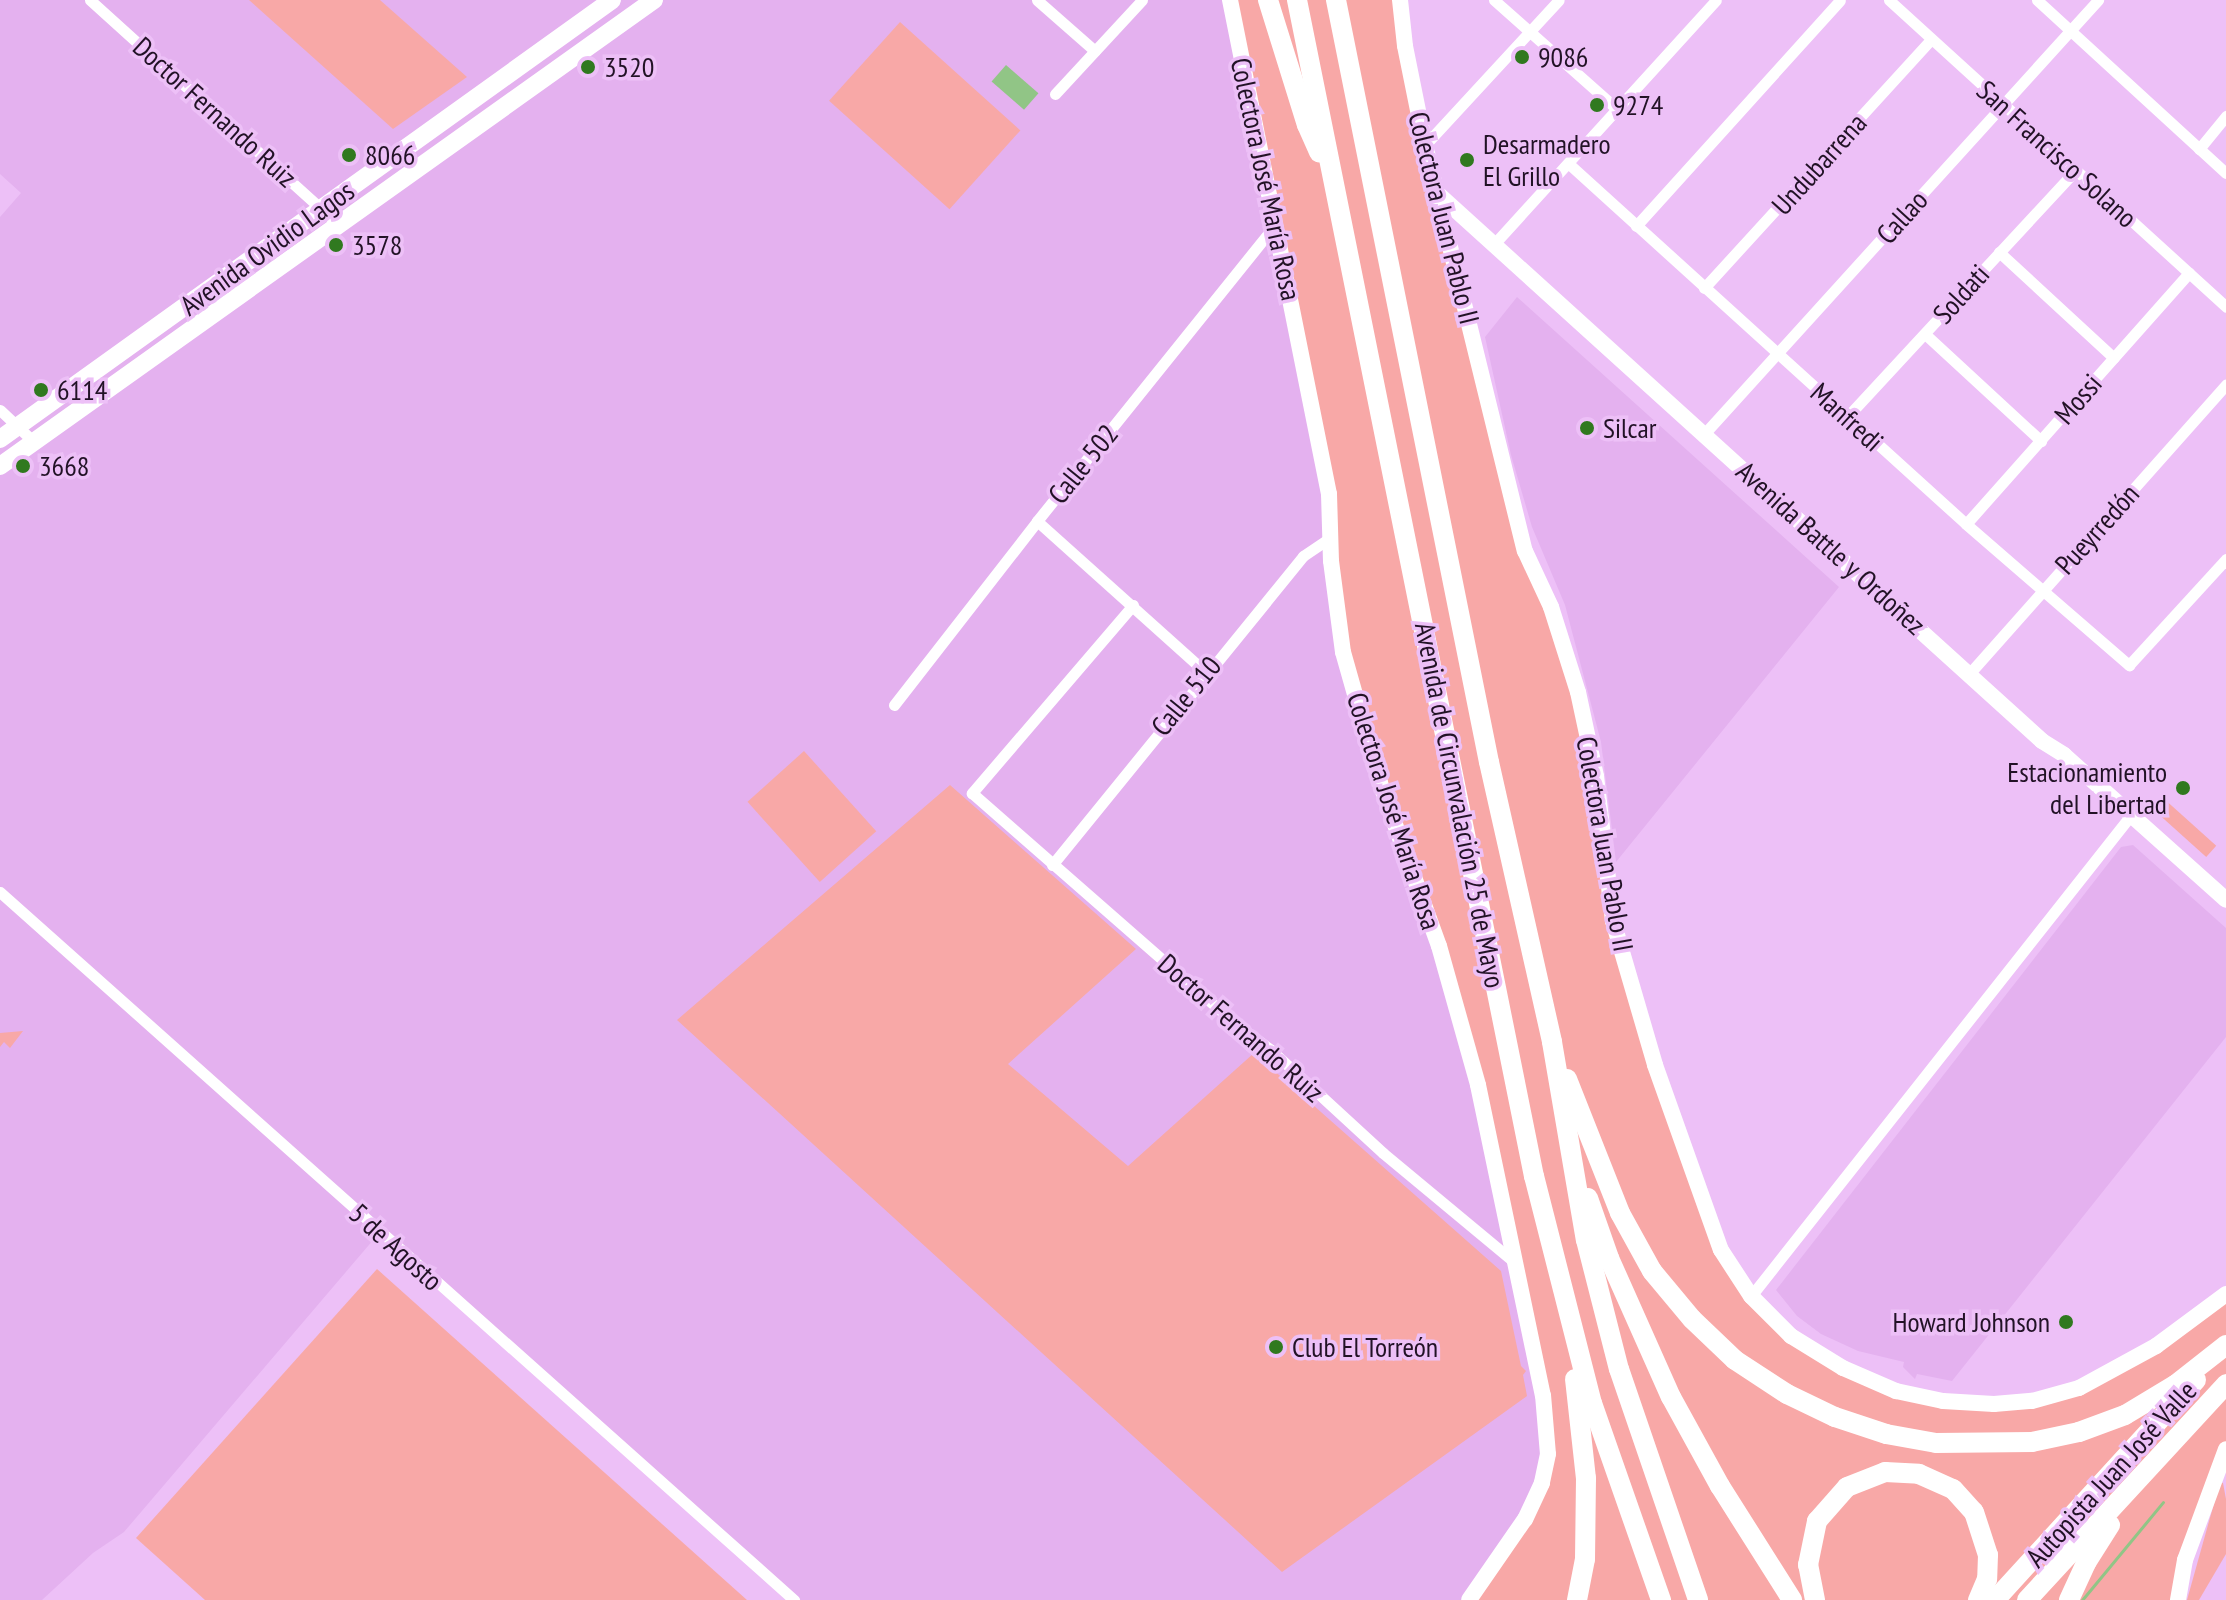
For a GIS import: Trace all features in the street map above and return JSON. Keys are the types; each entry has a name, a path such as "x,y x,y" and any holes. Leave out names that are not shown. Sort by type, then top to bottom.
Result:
{"highway":[{"path":"1268,0 1307,125 1333,184"},
{"name":"Avenida de Circunvalación 25 de Mayo","path":"1297,0 1534,1176 1567,1315 1617,1483 1661,1600"},
{"name":"Avenida de Circunvalación 25 de Mayo","path":"1336,0 1489,762 1552,1042 1586,1240 1619,1369 1698,1600"},
{"path":"1345,0 1352,84"},
{"path":"1552,1042 1620,1213 1652,1271 1692,1319 1735,1360 1787,1394 1835,1417 1886,1434 1936,1443 2032,1442 2079,1432 2125,1415 2175,1385 2226,1346"},
{"path":"1575,1162 1609,1258 1671,1397 1720,1486 1792,1600"},
{"path":"1567,1315 1586,1478 1585,1559 1577,1600"},
{"name":"Autopista Juan José Valle","path":"1995,1600 2226,1346"},
{"name":"Autopista Juan José Valle","path":"2027,1600 2226,1384"},
{"path":"2069,1600 2105,1531 2160,1457"},
{"path":"1815,1600 1808,1565 1817,1521 1847,1487 1885,1472 1919,1474 1953,1489 1974,1512 1988,1555 1987,1579 1978,1600"}],"main road":[{"name":"Avenida Ovidio Lagos","path":"0,439 612,0"},
{"name":"Avenida Ovidio Lagos","path":"0,466 654,0"},
{"name":"Colectora José María Rosa","path":"1230,0 1329,494 1343,652 1380,783 1439,946 1478,1085 1543,1395 1548,1454 1542,1483 1525,1519 1469,1600"},
{"name":"Colectora Juan Pablo II","path":"1400,0 1405,46 1425,145 1525,551 1551,607 1578,692 1596,776 1613,921 1655,1065 1721,1250 1751,1296 1791,1336 1843,1368 1896,1391 1943,1401 1994,1404 2032,1401 2079,1388 2156,1346 2226,1294"},
{"name":"Avenida Battle y Ordoñez","path":"1438,194 1969,674 2226,900"},
{"path":"2178,1600 2185,1560 2226,1449"}],"street":[{"name":"Doctor Fernando Ruiz","path":"90,0 339,225"},
{"path":"1037,0 1095,51"},
{"path":"1055,94 1142,0"},
{"path":"1494,0 1618,110"},
{"path":"1425,145 1559,0"},
{"path":"1495,243 1716,0"},
{"path":"1636,226 1840,0"},
{"name":"San Francisco Solano","path":"1889,0 2226,307"},
{"path":"2037,0 2226,173"},
{"name":"Callao","path":"1705,433 2098,0"},
{"name":"Undubarrena","path":"1704,288 1931,39"},
{"path":"2199,149 2226,116"},
{"name":"Manfredi","path":"1569,164 1966,524 2129,665 2226,559"},
{"name":"Soldati","path":"1847,417 2075,171"},
{"name":"Calle 502","path":"894,705 1275,225"},
{"path":"1999,252 2114,358"},
{"name":"Mossi","path":"1966,524 2189,273"},
{"path":"1925,334 2041,441"},
{"name":"Pueyrredón","path":"1969,674 2226,385"},
{"path":"0,410 34,442"},
{"path":"1037,521 1205,672"},
{"name":"Calle 510","path":"1052,865 1205,672 1303,556 1331,537"},
{"name":"Doctor Fernando Ruiz","path":"1133,605 972,793 1052,865 1271,1050 1493,1248 1513,1261"},
{"path":"1751,1296 2131,815"},
{"name":"5 de Agosto","path":"0,892 794,1600"}],"shaded area":[{"path":"0,0 1230,0 1439,946 1543,1395 1542,1483 1469,1600 794,1600 380,1232 124,1532 93,1553 42,1600 0,1600 0,217 21,193 0,174"},
{"path":"249,0 380,0 467,77 393,129"},
{"path":"1230,0 1400,0 1525,551 1578,692 1613,921 1721,1250 1791,1336 1896,1391 1994,1404 2079,1388 2226,1294 2226,1449 2178,1600 1469,1600 1505,1547 1548,1454 1478,1085 1343,652 1329,494"},
{"path":"900,22 1020,130 949,209 829,101"},
{"path":"1006,65 1038,93 1024,110 992,82"},
{"name":"Silcar","path":"1517,297 1839,587 1616,862 1601,742 1565,605 1532,527 1511,455 1485,337"},
{"path":"804,751 876,831 820,882 748,802"},
{"path":"950,785 1136,949 1008,1064 1128,1166 1254,1053 1501,1271 1521,1366 1526,1371 1523,1375 1527,1396 1282,1572 677,1020"},
{"path":"2162,797 2216,846 2206,857 2152,808"},
{"path":"2133,845 2226,928 2226,1037 1952,1381 1917,1374 1915,1379 1903,1367 1904,1362 1858,1351 1821,1334 1797,1316 1776,1290 2121,847"},
{"path":"23,1031 10,1048 4,1042 0,1047 0,1033"},
{"path":"377,1269 747,1600 205,1600 136,1538"},
{"path":"2220,1482 2223,1483 2226,1499 2226,1554 2199,1600 2187,1600"}],"waterway":[{"path":"2082,1600 2163,1502"}],"place":[{"name":"9086","path":"1522,57"},
{"name":"3520","path":"588,67"},
{"name":"9274","path":"1597,105"},
{"name":"8066","path":"349,155"},
{"name":"Desarmadero El Grillo","path":"1467,160"},
{"name":"3578","path":"336,245"},
{"name":"6114","path":"41,390"},
{"name":"Silcar","path":"1587,428"},
{"name":"3668","path":"23,466"},
{"name":"Estacionamiento del Libertad","path":"2183,788"},
{"name":"Howard Johnson","path":"2066,1322"},
{"name":"Club El Torreón","path":"1276,1347"}]}
